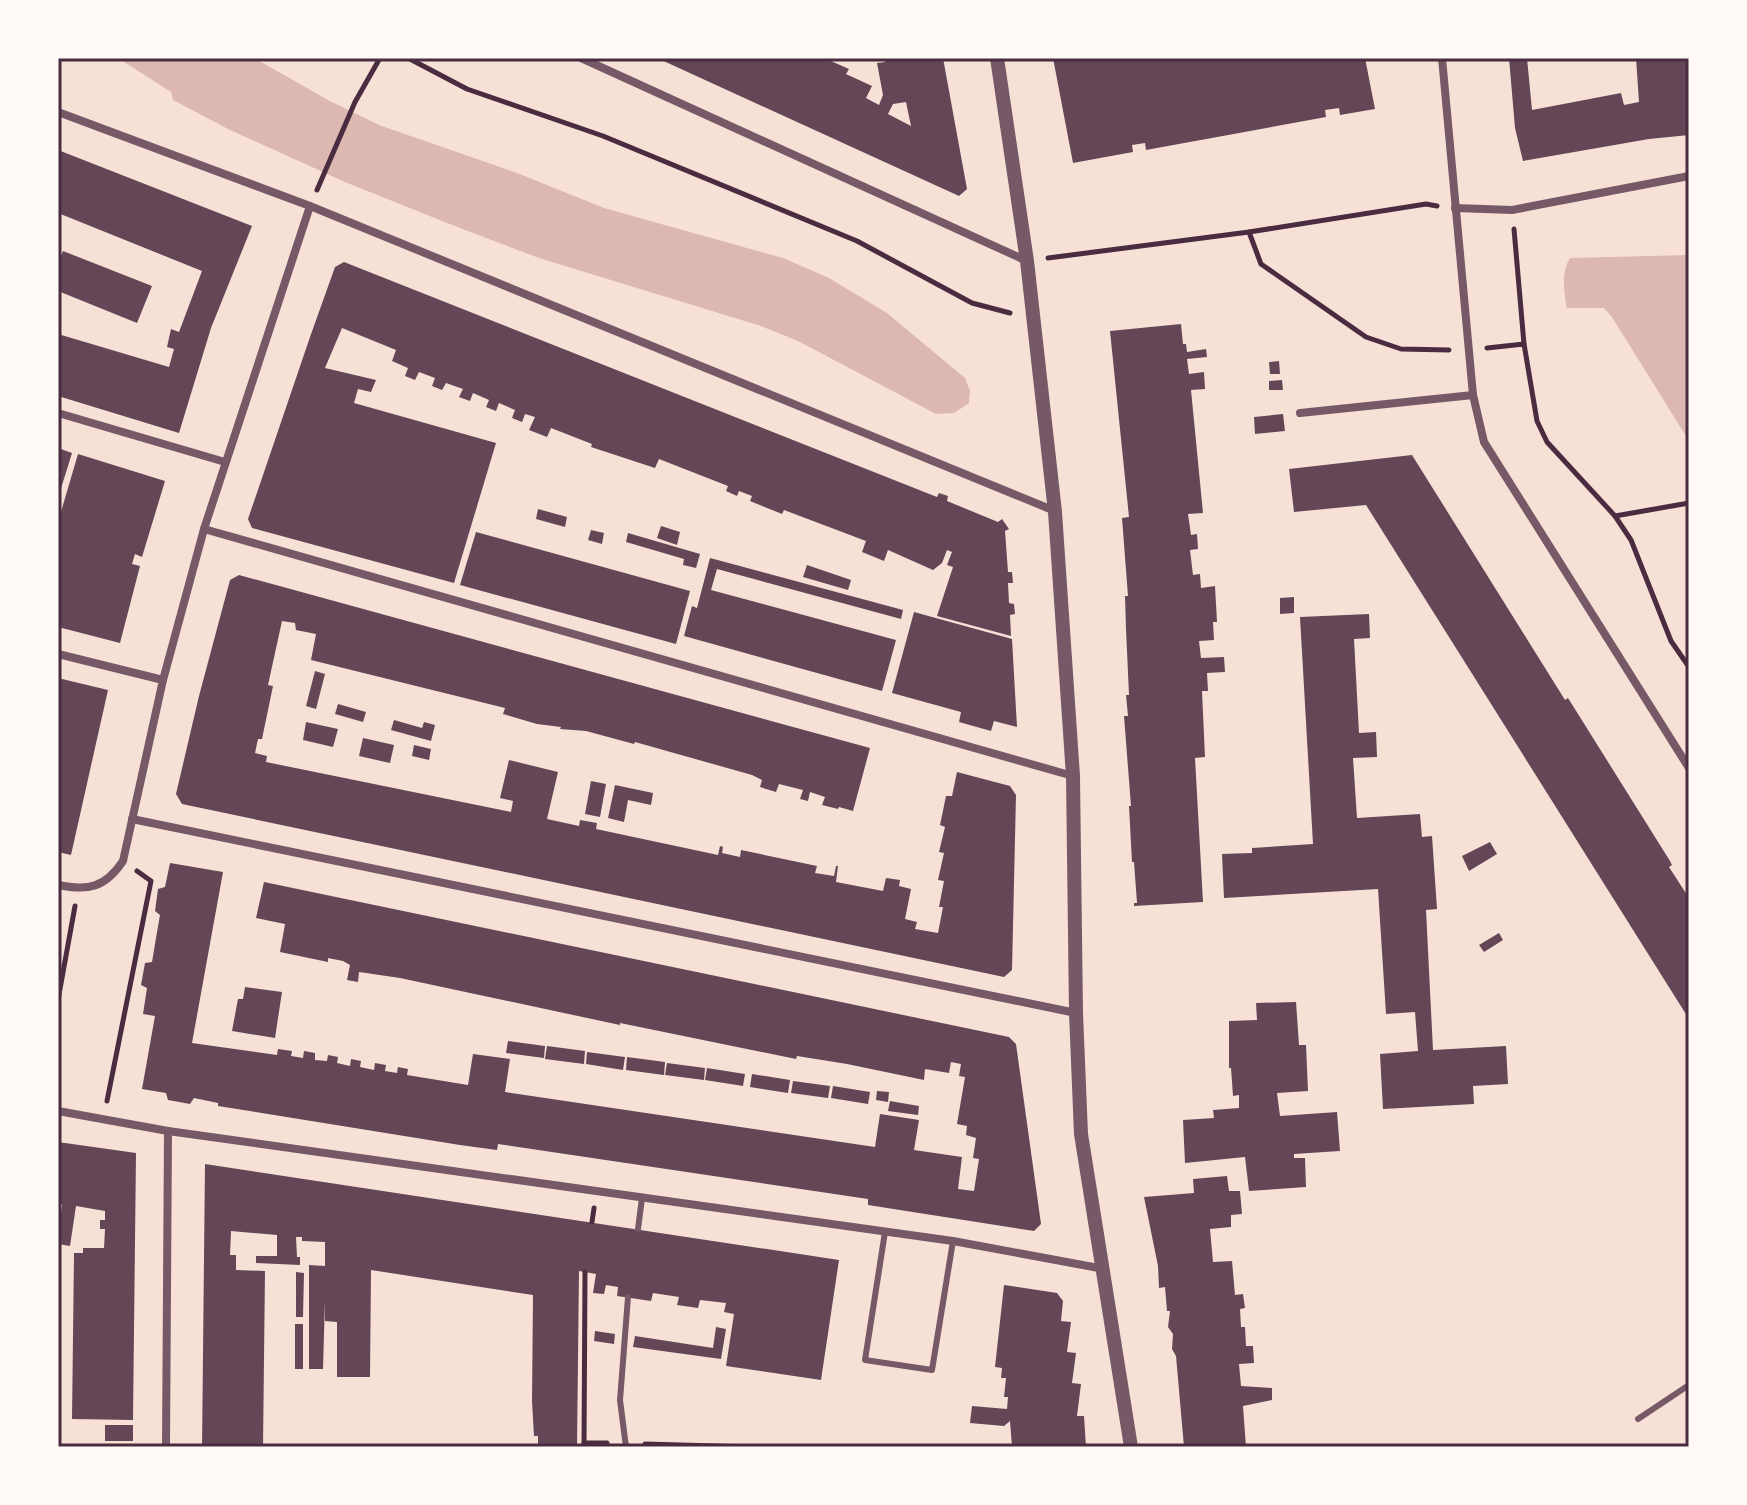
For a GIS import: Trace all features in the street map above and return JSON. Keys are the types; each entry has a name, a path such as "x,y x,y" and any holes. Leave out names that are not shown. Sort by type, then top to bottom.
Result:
{"street":[{"path":"581,58 1027,261"},
{"path":"997,58 1027,261 1055,512 1073,776 1081,1134 1131,1447"},
{"path":"1442,58 1473,395 1484,442 1689,768"},
{"path":"58,112 310,206 1055,512"},
{"path":"1455,208 1512,210 1689,176"},
{"path":"58,885 79,889 94,886 113,876 123,861 163,680 204,529 310,206"},
{"path":"1300,413 1473,395"},
{"path":"58,413 225,462"},
{"path":"204,529 1073,776"},
{"path":"58,654 163,680"},
{"path":"132,819 1076,1013"},
{"path":"58,1111 168,1131 953,1241 1104,1269"},
{"path":"166,1447 168,1131"}],"lane":[{"path":"638,1229 642,1198"},
{"path":"885,1232 865,1360 932,1370 953,1241"},
{"path":"626,1445 620,1400 628,1297"},
{"path":"1638,1419 1689,1385"}],"path":[{"path":"318,187 355,102 380,58"},
{"path":"408,58 467,89 603,136 857,241 972,303 1034,319"},
{"path":"1027,261 1249,232 1426,204 1455,208"},
{"path":"1512,210 1524,344 1537,421 1547,442 1615,516 1631,540 1671,641 1689,667"},
{"path":"1249,232 1261,264 1366,337 1401,349 1469,349 1524,344"},
{"path":"1615,516 1689,503"},
{"path":"103,1118 151,881 123,861"},
{"path":"58,1000 79,889"},
{"path":"585,1272 584,1445 751,1447"}],"shaded area":[{"path":"118,58 254,58 379,125 517,173 604,208 783,258 829,278 887,313 965,378 970,391 969,403 954,413 936,414 798,341 761,326 539,258 345,182 230,130 173,100 171,92"},
{"path":"1689,255 1689,441 1612,317 1604,308 1567,308 1564,282 1570,258"}],"building":[{"path":"657,58 824,58 849,69 846,74 872,86 866,98 879,105 883,95 877,63 885,62 885,58 943,58 967,189 959,196","holes":["906,102 911,126 888,114 893,104"]},
{"path":"1053,58 1365,58 1375,109 1340,115 1339,108 1325,110 1326,117 1146,150 1145,143 1132,145 1133,152 1073,163"},
{"path":"1509,58 1527,58 1532,110 1621,93 1624,105 1639,102 1636,58 1689,58 1689,135 1523,161 1515,128"},
{"path":"58,150 252,226 211,328 179,433 58,396 58,334 169,367 174,349 167,347 171,329 179,332 202,271 58,213"},
{"path":"63,251 152,286 137,323 58,291 58,263"},
{"path":"344,262 937,497 939,493 948,496 947,501 998,522 1002,519 1009,529 1005,531 1008,572 1012,572 1013,583 1008,583 1009,603 1014,604 1015,614 1010,615 1011,636 937,616 953,567 947,565 952,552 947,550 942,563 933,570 888,550 884,561 862,552 866,541 784,510 782,514 750,501 752,496 739,491 737,496 726,491 728,486 659,459 655,468 591,447 592,444 551,428 547,437 529,430 535,417 525,414 522,422 512,418 515,410 499,403 496,411 486,407 489,400 473,393 470,401 459,397 463,389 446,383 442,390 432,386 435,378 419,372 415,380 405,376 408,368 392,361 396,350 342,328 325,368 376,380 371,392 358,389 354,403 496,443 454,583 252,528 248,519 310,337 335,267"},
{"path":"1181,324 1187,352 1206,349 1207,357 1187,359 1189,374 1204,372 1205,389 1191,390 1203,513 1188,514 1191,535 1197,534 1198,549 1190,550 1193,575 1200,574 1201,588 1215,586 1217,622 1213,622 1214,640 1199,641 1201,658 1224,657 1225,672 1207,673 1208,691 1202,691 1205,757 1195,758 1203,902 1134,906 1137,903 1124,716 1128,716 1126,695 1129,695 1125,596 1128,596 1122,518 1129,517 1110,331"},
{"path":"1279,361 1280,374 1270,374 1269,362"},
{"path":"1282,380 1283,390 1269,390 1269,381"},
{"path":"1283,414 1285,431 1255,434 1254,417"},
{"path":"58,448 72,453 59,495 58,495"},
{"path":"78,454 165,481 142,557 135,554 132,564 140,566 120,643 58,627 58,522"},
{"path":"1412,455 1670,861 1672,865 1669,867 1689,898 1689,1019 1366,505 1294,512 1289,469"},
{"path":"538,509 567,517 565,527 536,519"},
{"path":"661,526 680,532 677,545 657,538"},
{"path":"591,530 604,533 602,544 588,540"},
{"path":"476,532 690,591 676,644 460,585"},
{"path":"628,533 700,554 696,568 683,565 684,559 626,542"},
{"path":"710,558 903,610 901,619 717,569 711,590 896,640 882,691 684,636 692,606 697,608"},
{"path":"807,565 851,580 848,590 803,577"},
{"path":"239,575 870,748 853,811 838,809 822,805 825,797 810,792 808,801 800,799 803,790 779,784 776,792 760,787 762,780 752,775 635,742 537,724 503,714 505,708 311,660 316,634 296,630 295,623 282,621 268,685 273,686 262,739 258,739 255,753 267,756 266,762 511,812 513,801 500,798 509,760 558,772 547,819 579,826 580,820 597,823 596,829 718,855 720,846 723,847 722,853 740,857 741,850 817,866 815,873 834,876 838,866 836,882 883,891 886,878 900,880 899,886 911,889 905,919 917,922 915,929 938,933 944,881 938,880 944,853 939,852 945,827 940,825 946,796 952,796 957,772 1010,786 1016,795 1012,970 1004,977 182,804 176,794 199,696 230,580"},
{"path":"1294,597 1294,613 1280,614 1280,598"},
{"path":"914,612 1012,639 1017,727 994,721 991,731 959,722 961,712 892,693"},
{"path":"1369,614 1370,638 1354,639 1359,733 1376,732 1377,757 1353,758 1357,818 1420,814 1422,837 1432,836 1437,909 1426,910 1433,1050 1506,1046 1508,1084 1473,1086 1474,1104 1383,1109 1380,1054 1418,1051 1415,1012 1386,1014 1378,889 1224,898 1222,854 1252,853 1252,848 1313,844 1300,617"},
{"path":"315,671 325,674 316,709 306,706"},
{"path":"58,678 108,690 71,855 58,852"},
{"path":"338,704 366,712 363,722 335,714"},
{"path":"394,720 422,728 424,722 435,725 431,741 391,730"},
{"path":"306,722 338,729 333,747 303,740"},
{"path":"363,738 394,745 390,763 359,756"},
{"path":"414,745 431,749 429,760 412,756"},
{"path":"591,781 606,784 600,817 585,814"},
{"path":"615,785 653,793 651,805 628,800 624,822 608,818"},
{"path":"1490,842 1497,854 1469,871 1462,856"},
{"path":"170,863 223,872 192,1043 277,1055 278,1049 292,1051 291,1056 303,1058 304,1051 315,1053 315,1060 327,1061 328,1055 338,1057 337,1063 350,1066 351,1059 361,1061 360,1067 374,1070 375,1063 386,1065 385,1071 397,1073 398,1067 408,1069 407,1075 468,1085 473,1054 510,1059 505,1092 875,1147 880,1114 919,1120 914,1150 962,1157 958,1189 974,1191 979,1159 973,1158 976,1138 966,1135 967,1126 957,1124 965,1077 959,1076 961,1064 951,1062 949,1073 925,1069 924,1080 620,1025 400,978 359,972 358,982 347,980 350,965 343,961 328,958 328,962 280,952 285,924 256,918 264,882 1009,1037 1016,1044 1041,1224 1034,1231 868,1205 868,1199 498,1144 497,1150 460,1145 218,1106 218,1103 194,1098 190,1104 168,1100 166,1093 142,1089 155,1016 143,1014 147,988 141,985 145,963 152,962 160,915 155,911 158,889 165,887"},
{"path":"1499,933 1503,940 1484,952 1479,945"},
{"path":"245,987 282,992 275,1038 232,1031 238,999 243,999"},
{"path":"1296,1002 1299,1045 1306,1045 1308,1091 1277,1093 1280,1116 1337,1112 1340,1151 1294,1154 1294,1158 1305,1158 1306,1187 1249,1191 1245,1157 1185,1163 1183,1120 1214,1118 1213,1110 1239,1108 1239,1095 1233,1096 1229,1068 1229,1021 1257,1020 1256,1003"},
{"path":"508,1041 545,1046 544,1058 506,1053"},
{"path":"547,1046 585,1051 584,1064 545,1059"},
{"path":"587,1052 625,1057 623,1070 586,1064"},
{"path":"627,1057 665,1062 664,1075 626,1070"},
{"path":"667,1063 705,1068 704,1080 665,1075"},
{"path":"707,1068 745,1074 743,1086 705,1080"},
{"path":"752,1074 790,1080 788,1093 750,1087"},
{"path":"793,1081 830,1086 828,1098 791,1093"},
{"path":"833,1086 870,1092 868,1104 831,1098"},
{"path":"877,1091 889,1092 888,1102 876,1100"},
{"path":"890,1101 919,1106 918,1115 888,1111"},
{"path":"58,1142 136,1153 133,1420 72,1419 74,1253 83,1253 83,1248 104,1248 105,1229 100,1229 100,1220 105,1220 105,1211 76,1206 70,1246 58,1244 62,1204 58,1203"},
{"path":"205,1164 839,1260 821,1380 726,1366 734,1314 724,1312 726,1303 700,1300 698,1308 677,1305 679,1297 653,1293 651,1301 617,1296 618,1287 606,1285 604,1294 593,1293 596,1274 579,1271 577,1447 538,1447 538,1436 534,1436 532,1401 533,1295 371,1270 370,1377 337,1377 337,1322 325,1321 325,1300 323,1369 309,1369 309,1265 325,1266 325,1242 302,1241 302,1237 296,1237 300,1265 256,1263 256,1256 277,1256 277,1235 231,1231 230,1255 236,1255 236,1270 265,1271 263,1447 202,1447"},
{"path":"1227,1176 1229,1191 1240,1191 1242,1214 1231,1215 1231,1227 1210,1229 1213,1262 1232,1261 1235,1295 1243,1294 1245,1308 1240,1309 1241,1327 1245,1327 1246,1346 1253,1346 1254,1363 1239,1364 1241,1386 1272,1388 1272,1400 1243,1406 1246,1447 1184,1447 1176,1356 1172,1349 1173,1334 1168,1327 1170,1311 1167,1311 1165,1287 1159,1288 1158,1266 1144,1197 1194,1193 1193,1179"},
{"path":"296,1272 304,1273 303,1317 296,1317"},
{"path":"1004,1285 1057,1293 1063,1301 1061,1321 1071,1322 1067,1352 1076,1353 1072,1383 1081,1384 1077,1416 1084,1416 1086,1447 1012,1447 1010,1421 1004,1426 970,1423 972,1406 1007,1409 1008,1397 1004,1397 1006,1378 1001,1378 1002,1368 995,1367"},
{"path":"295,1324 303,1324 303,1369 295,1369"},
{"path":"716,1327 726,1329 721,1359 633,1347 635,1336 713,1348"},
{"path":"595,1331 615,1334 614,1344 594,1341"},
{"path":"105,1425 133,1425 133,1441 105,1441"}]}
